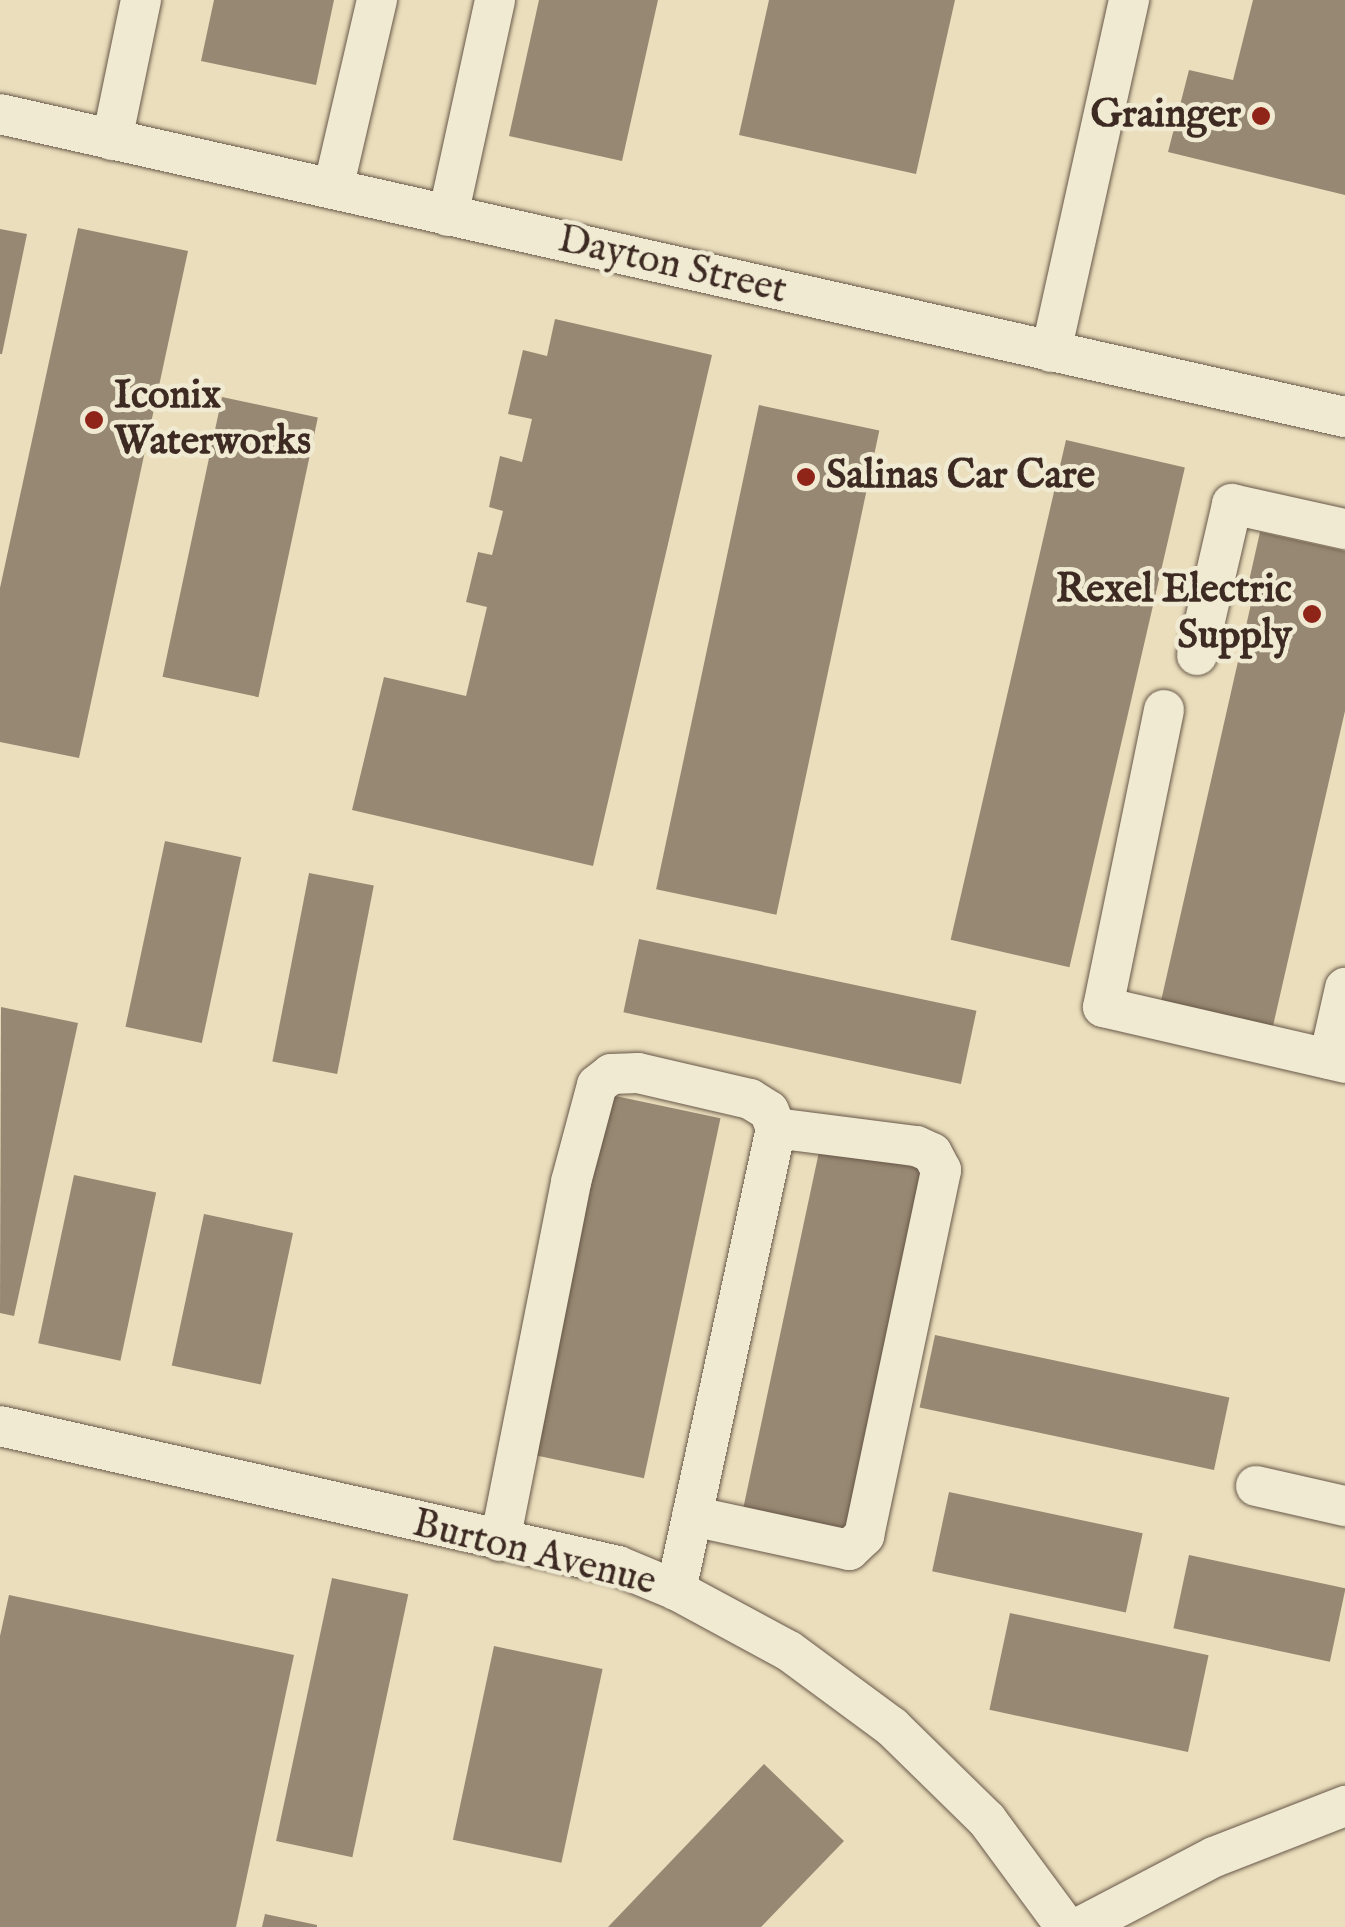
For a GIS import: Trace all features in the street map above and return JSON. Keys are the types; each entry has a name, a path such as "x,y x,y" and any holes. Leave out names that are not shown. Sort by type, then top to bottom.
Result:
{"street":[{"path":"112,140 133,56 141,0"},
{"path":"333,190 377,0"},
{"path":"448,216 495,0"},
{"path":"1051,352 1129,0"},
{"name":"Dayton Street","path":"0,114 1345,418"},
{"path":"1197,655 1232,504 1345,530"},
{"path":"1164,710 1102,1007 1337,1061 1345,988"},
{"path":"500,1541 571,1182 598,1085 612,1074 638,1073 750,1099 769,1111 776,1128 676,1590"},
{"path":"692,1516 849,1550 864,1536 941,1170 932,1153 916,1146 776,1128"},
{"name":"Burton Avenue","path":"0,1426 618,1566 676,1590 789,1651 892,1727 987,1820 1066,1927"},
{"path":"1256,1486 1345,1506"},
{"path":"1080,1927 1214,1857 1345,1806"}],"building":[{"path":"214,0 334,0 316,85 201,61"},
{"path":"539,0 658,0 622,161 509,136"},
{"path":"769,0 955,0 916,174 739,135"},
{"name":"Grainger","path":"1253,0 1345,0 1345,195 1168,152 1189,70 1233,80"},
{"name":"Iconix Waterworks","path":"78,228 188,251 79,758 0,742 0,588"},
{"path":"0,229 27,234 2,354 0,354"},
{"path":"555,319 712,355 593,866 352,810 384,677 466,696 487,607 466,602 478,552 492,555 503,511 489,507 500,456 522,462 532,419 508,414 523,350 547,356"},
{"path":"222,397 318,417 258,697 163,677"},
{"path":"759,405 879,431 776,915 656,889"},
{"path":"1066,440 1185,467 1069,967 951,940"},
{"path":"1260,532 1345,551 1345,711 1273,1026 1161,1001 1256,582 1249,581"},
{"path":"165,841 241,857 202,1043 125,1027"},
{"path":"309,873 374,886 337,1074 272,1061"},
{"path":"639,939 976,1011 961,1084 623,1012"},
{"path":"1,1007 78,1023 14,1316 0,1313"},
{"path":"606,1094 720,1118 644,1478 529,1454"},
{"path":"820,1147 926,1169 849,1532 743,1510"},
{"path":"74,1175 156,1192 120,1361 38,1343"},
{"path":"204,1214 293,1233 261,1385 172,1366"},
{"path":"935,1335 1229,1398 1214,1470 920,1407"},
{"path":"949,1492 1143,1533 1126,1612 932,1571"},
{"path":"1189,1555 1345,1588 1330,1662 1173,1628"},
{"path":"332,1578 408,1594 352,1857 276,1841"},
{"path":"9,1595 294,1655 236,1927 0,1927 0,1636"},
{"path":"1010,1613 1209,1655 1188,1752 989,1710"},
{"path":"494,1646 603,1669 561,1863 453,1840"},
{"path":"764,1764 844,1841 761,1927 608,1927"},
{"path":"265,1914 317,1925 317,1927 262,1927"}],"place":[{"name":"Grainger","path":"1261,116"},
{"name":"Iconix Waterworks","path":"94,420"},
{"name":"Salinas Car Care","path":"806,477"},
{"name":"Rexel Electric Supply","path":"1312,614"}]}
